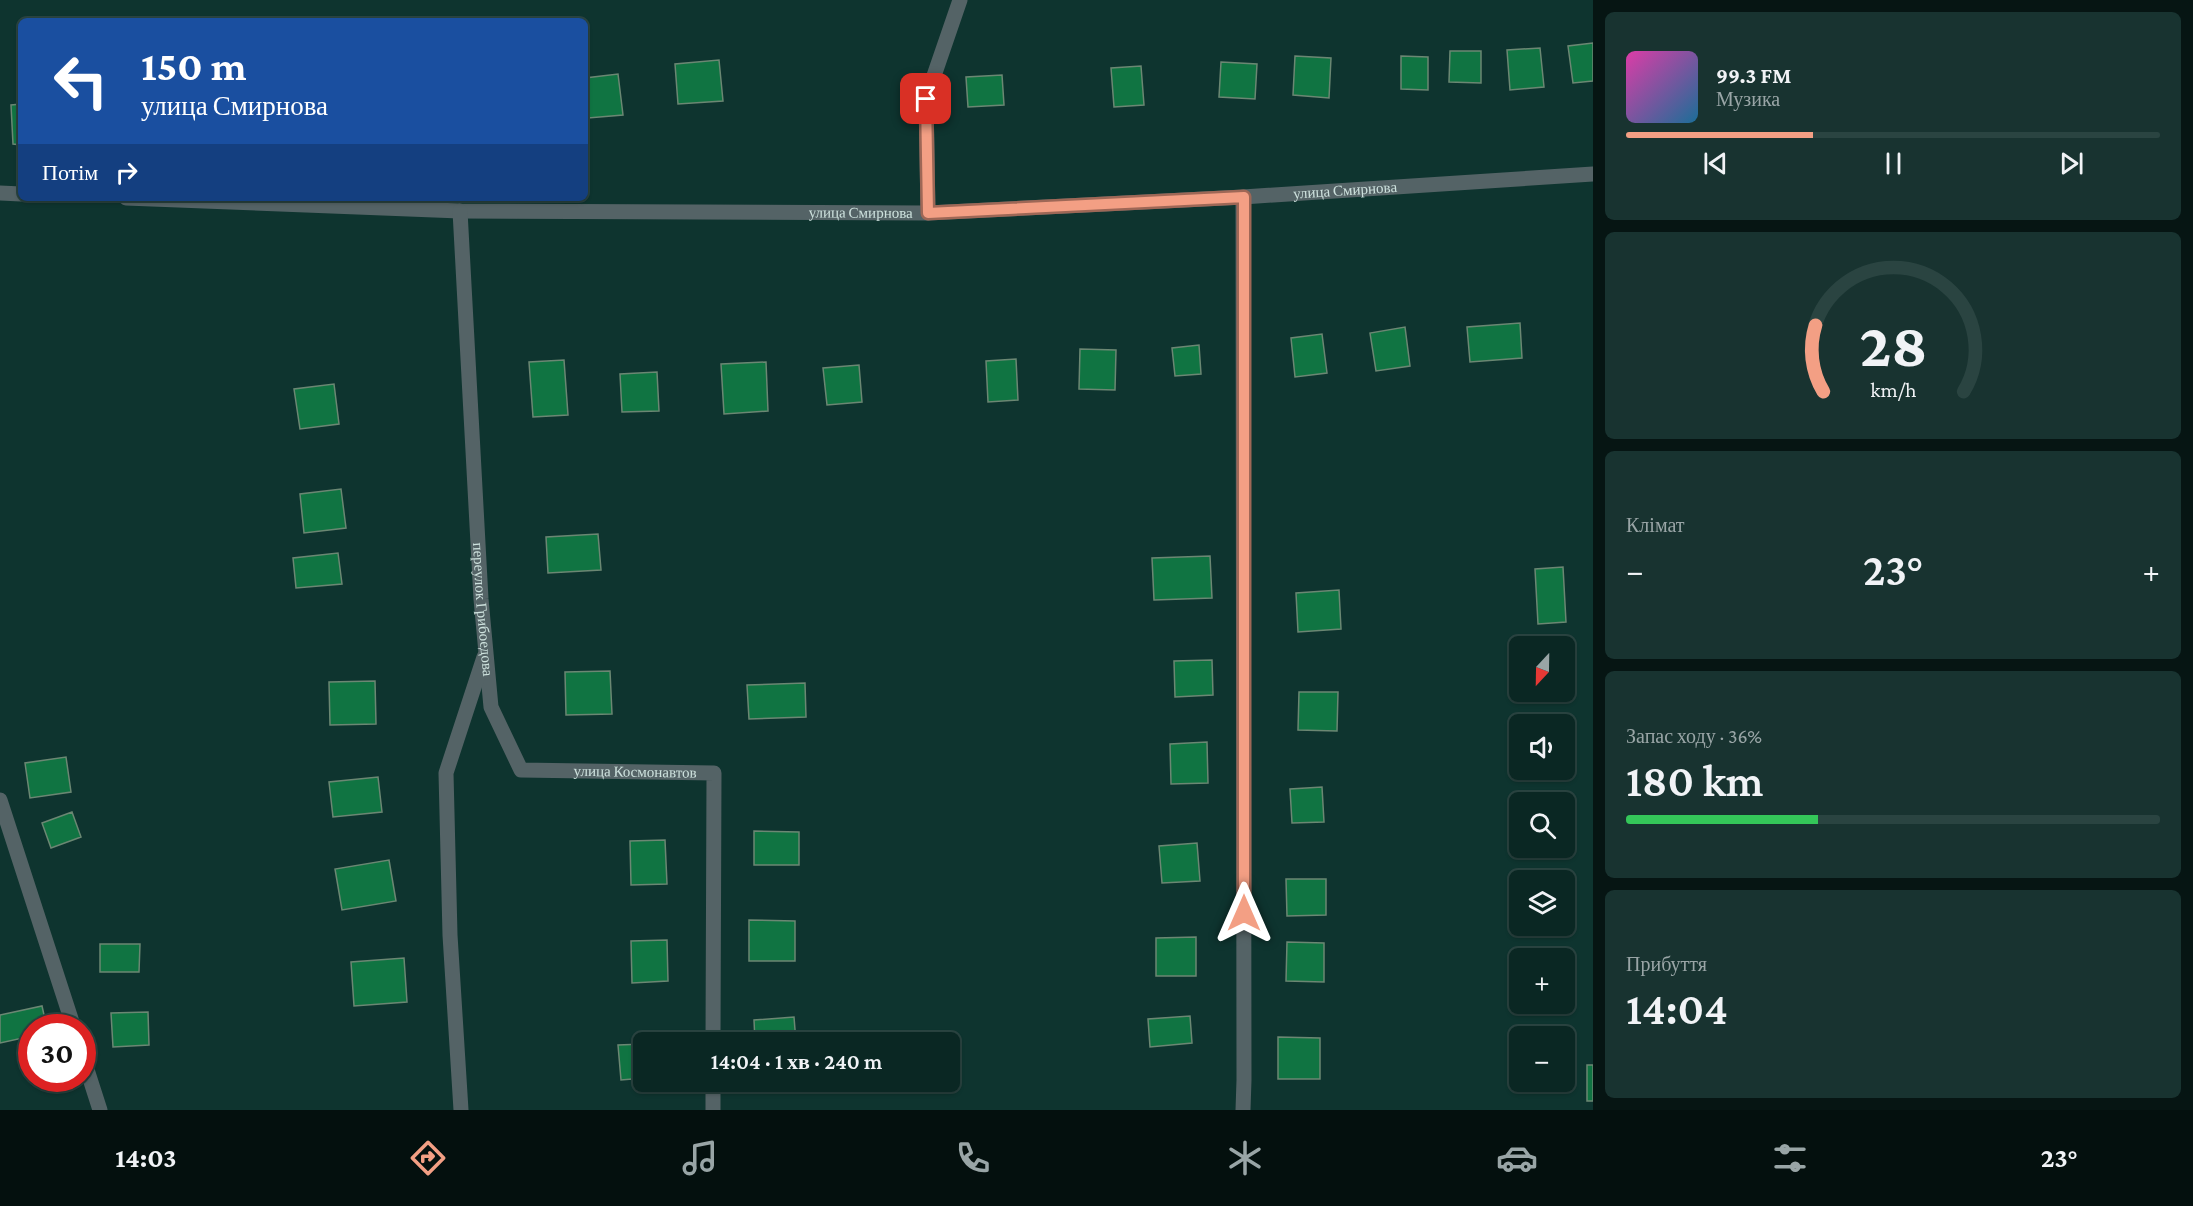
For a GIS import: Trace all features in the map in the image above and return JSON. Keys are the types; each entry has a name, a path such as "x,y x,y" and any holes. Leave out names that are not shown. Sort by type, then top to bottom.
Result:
{"street":[{"path":"928,213 926,99 960,0"},
{"name":"улица Смирнова","path":"203,201 460,211 928,213 1244,197 1593,174"},
{"path":"0,193 18,194"},
{"path":"1242,1110 1244,1080 1244,197"},
{"name":"переулок Грибоедова","path":"460,211 481,599 486,651 446,773 450,935 461,1110"},
{"name":"улица Космонавтов","path":"486,651 491,707 521,770 714,773 713,1032"},
{"path":"0,800 69,1014"},
{"path":"94,1092 100,1110"},
{"path":"713,1092 713,1110"}],"building":[{"path":"1593,43 1593,81 1573,83 1568,46"},
{"path":"1540,48 1544,87 1510,90 1507,50"},
{"path":"1450,51 1481,51 1481,83 1449,82"},
{"path":"1295,56 1331,58 1329,98 1293,95"},
{"path":"1401,56 1428,57 1428,90 1401,89"},
{"path":"719,60 723,101 678,104 675,64"},
{"path":"1221,62 1257,64 1255,99 1219,97"},
{"path":"1141,66 1144,105 1114,107 1111,68"},
{"path":"618,74 623,115 588,118 588,78"},
{"path":"1002,75 1004,105 968,107 966,77"},
{"path":"18,104 18,145 13,144 11,105"},
{"path":"1520,323 1522,358 1470,362 1467,327"},
{"path":"1405,327 1410,366 1376,371 1370,333"},
{"path":"1322,334 1327,373 1295,377 1291,338"},
{"path":"1199,345 1201,374 1175,376 1172,348"},
{"path":"1080,349 1116,350 1115,390 1079,389"},
{"path":"1016,359 1018,400 988,402 986,361"},
{"path":"564,360 568,415 533,417 529,362"},
{"path":"766,362 768,411 724,414 721,364"},
{"path":"859,365 862,402 827,405 823,368"},
{"path":"657,372 659,411 622,412 620,374"},
{"path":"334,384 339,424 300,429 294,389"},
{"path":"341,489 346,528 304,533 300,494"},
{"path":"598,534 601,570 548,573 546,537"},
{"path":"338,553 342,584 296,588 293,558"},
{"path":"1210,556 1212,598 1154,600 1152,558"},
{"path":"1563,567 1566,622 1538,624 1535,569"},
{"path":"1339,590 1341,629 1298,632 1296,593"},
{"path":"1212,660 1213,695 1175,697 1174,661"},
{"path":"610,671 612,714 566,715 565,672"},
{"path":"375,681 376,724 330,725 329,682"},
{"path":"805,683 806,717 749,719 747,685"},
{"path":"1299,692 1338,692 1337,731 1298,730"},
{"path":"1207,742 1208,783 1171,784 1170,744"},
{"path":"66,757 71,792 30,798 25,763"},
{"path":"378,777 382,812 333,817 329,782"},
{"path":"1322,787 1324,822 1292,823 1290,789"},
{"path":"72,812 81,837 51,848 42,823"},
{"path":"754,831 799,832 799,865 754,865"},
{"path":"665,840 667,884 631,885 630,841"},
{"path":"1197,843 1200,881 1162,883 1159,846"},
{"path":"389,860 396,901 342,910 335,869"},
{"path":"1286,879 1326,879 1326,915 1287,916"},
{"path":"749,920 795,921 795,961 749,961"},
{"path":"1196,937 1196,976 1156,976 1156,938"},
{"path":"667,940 668,981 632,983 631,941"},
{"path":"1287,942 1324,943 1324,982 1286,981"},
{"path":"100,944 140,944 139,972 100,972"},
{"path":"404,958 407,1002 354,1006 351,962"},
{"path":"42,1006 44,1014 18,1014 18,1039 0,1043 0,1015"},
{"path":"148,1012 149,1045 113,1047 111,1013"},
{"path":"1190,1016 1192,1043 1150,1047 1148,1019"},
{"path":"794,1017 795,1032 755,1032 754,1020"},
{"path":"1278,1037 1320,1038 1320,1079 1278,1079"},
{"path":"633,1044 633,1079 621,1080 618,1045"},
{"path":"1587,1065 1593,1065 1593,1101 1587,1101"}],"route":[{"path":"926,99 928,213 1244,197 1244,913"}]}
